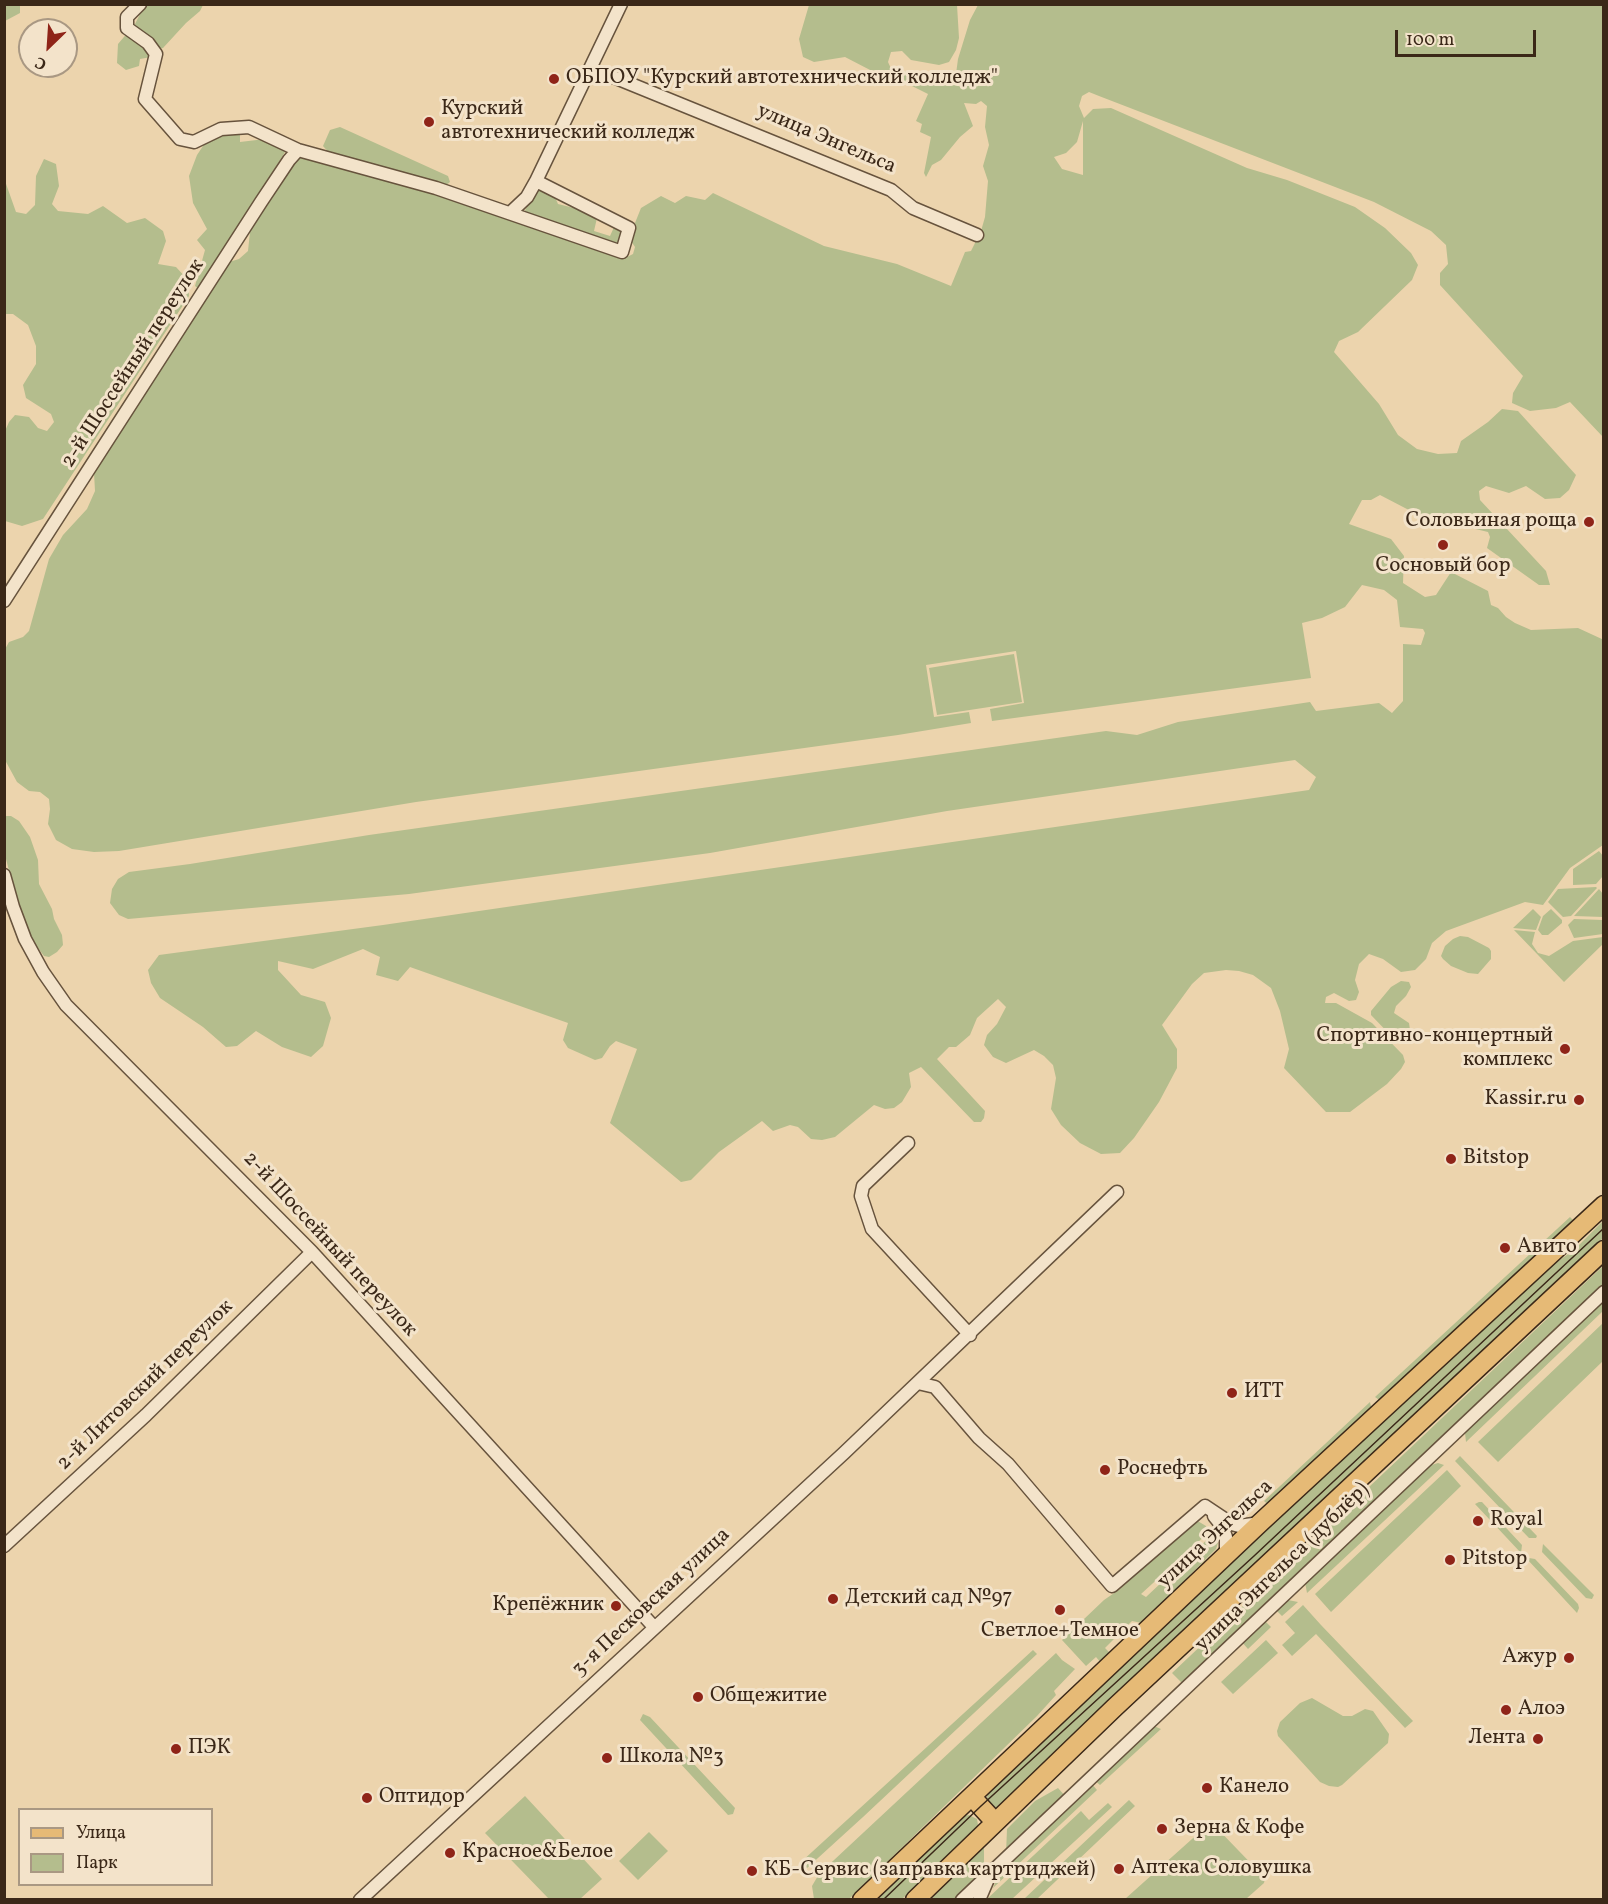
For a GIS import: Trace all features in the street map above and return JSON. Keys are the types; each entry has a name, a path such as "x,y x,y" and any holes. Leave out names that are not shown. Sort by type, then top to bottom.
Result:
{"main road":[{"name":"улица Энгельса","path":"862,1899 1260,1523 1604,1205"},
{"path":"915,1899 1131,1692 1604,1250"},
{"path":"972,1797 995,1822"}],"street":[{"path":"140,4 127,17 127,28 148,43 156,54 145,99 180,139 194,142 221,129 249,127 298,150 436,188 622,252 629,228 536,181"},
{"path":"510,213 527,197 536,181 621,4"},
{"name":"улица Энгельса","path":"586,76 600,74 615,78 794,150 891,190 913,208 977,235"},
{"name":"2-й Шоссейный переулок","path":"4,601 272,185 298,150"},
{"name":"2-й Шоссейный переулок","path":"4,875 25,939 43,972 66,1005 312,1252 654,1627"},
{"path":"908,1143 863,1186 861,1196 872,1229 970,1335"},
{"name":"3-я Песковская улица","path":"360,1899 844,1454 1117,1192"},
{"name":"2-й Литовский переулок","path":"4,1546 146,1415 312,1252"},
{"name":"улица Энгельса (дублёр)","path":"962,1899 1604,1292"},
{"name":"улица Энгельса","path":"918,1383 935,1387 979,1438 1008,1464 1112,1586 1205,1506"},
{"path":"1205,1506 1232,1524 1239,1526 1260,1523"},
{"path":"1205,1506 1222,1526 1228,1546 1226,1556"},
{"path":"979,1899 990,1873"}],"green space":[{"path":"5,4 20,5 20,13 5,21"},
{"path":"148,5 203,5 200,11 163,48 158,49 151,57 140,59 139,66 126,70 117,63 118,44"},
{"path":"809,5 957,5 959,38 956,50 949,62 939,65 911,60 902,51 891,52 888,62 893,73 911,71 939,78 961,87 956,74 958,59 970,20 978,5 1603,5 1603,437 1570,402 1556,408 1530,411 1512,403 1513,393 1523,376 1440,285 1440,273 1448,264 1446,245 1431,231 1374,202 1089,92 1082,96 1079,106 1084,118 1093,109 1111,108 1247,168 1287,180 1355,207 1385,228 1411,253 1418,265 1412,280 1358,332 1339,341 1334,352 1379,404 1398,435 1417,449 1438,454 1457,453 1461,441 1502,409 1518,411 1576,475 1569,490 1560,498 1545,499 1526,486 1509,493 1486,486 1479,491 1480,500 1546,571 1550,585 1539,585 1487,548 1490,537 1488,532 1438,520 1430,521 1380,495 1371,500 1362,500 1349,524 1391,539 1404,556 1403,583 1425,597 1436,595 1451,572 1488,591 1491,605 1515,623 1531,630 1578,628 1604,640 1603,845 1570,868 1543,905 1525,902 1446,931 1432,943 1426,959 1415,970 1401,972 1383,959 1369,954 1359,964 1355,980 1359,992 1356,1000 1349,1001 1334,993 1326,997 1325,1003 1336,1003 1372,1023 1403,1055 1405,1062 1387,1084 1350,1112 1326,1112 1284,1068 1289,1049 1280,1011 1271,988 1253,975 1226,970 1204,973 1192,984 1162,1025 1177,1049 1177,1068 1159,1102 1134,1138 1120,1153 1101,1154 1080,1143 1061,1125 1051,1109 1056,1078 1053,1065 1044,1056 1034,1050 1006,1063 993,1057 984,1045 987,1035 997,1024 1006,1007 998,999 977,1018 970,1035 956,1047 949,1047 937,1059 985,1111 981,1122 974,1122 921,1067 909,1073 911,1087 902,1102 894,1108 885,1109 874,1105 835,1137 822,1140 811,1139 798,1127 790,1125 773,1131 762,1121 719,1152 691,1180 681,1182 610,1123 637,1049 616,1041 602,1058 595,1060 568,1048 563,1040 568,1023 410,967 398,981 376,975 380,957 363,949 313,969 278,961 278,970 301,995 325,1002 331,1018 323,1046 311,1057 282,1047 256,1031 237,1046 226,1047 203,1027 160,998 151,983 148,970 159,955 383,925 1309,790 1316,777 1295,760 947,811 710,853 409,894 128,919 119,915 110,903 112,889 118,879 129,872 369,835 1106,731 1137,735 1178,722 1310,702 1316,711 1379,703 1392,713 1403,701 1403,644 1421,645 1425,633 1423,629 1400,627 1397,600 1384,590 1362,585 1345,607 1322,618 1302,623 1311,678 992,721 990,709 1024,703 1016,651 926,665 934,717 969,712 971,723 416,802 119,851 94,852 72,849 56,840 48,824 49,799 40,792 29,791 17,782 5,760 4,651 9,642 23,637 29,631 49,559 63,535 87,509 95,491 94,473 219,275 229,262 239,259 248,251 250,232 267,201 292,163 301,156 434,191 627,257 633,254 635,247 629,238 641,208 661,196 675,203 686,196 705,200 713,193 824,246 897,264 951,286 965,252 971,251 981,231 985,217 988,181 983,166 989,145 985,127 987,106 981,101 976,104 964,103 973,126 960,137 941,160 932,165 926,177 924,173 931,137 920,132 922,124 916,121 928,94 906,83 879,82 872,71 845,57 814,62 803,57 799,39","holes":["1083,121 1083,175 1062,169 1054,157 1066,153 1077,142"]},
{"path":"340,127 448,176 450,182 445,186 330,154 323,146 330,130"},
{"path":"240,132 240,142 265,139 283,147 285,152 200,290 195,286 205,250 197,240 207,229 193,203 189,176 197,155 207,140 222,133"},
{"path":"44,159 56,164 59,186 52,204 58,211 88,214 103,206 127,223 145,218 163,231 166,241 158,264 176,267 188,280 189,296 43,519 22,526 5,521 5,431 15,415 29,417 38,428 47,431 54,422 51,414 26,398 23,385 36,364 36,346 28,325 13,314 5,314 5,181 16,212 26,214 35,205 36,176"},
{"path":"539,188 555,197 558,204 597,218 594,231 610,236 615,225 624,230 620,243 615,246 523,215 532,195"},
{"path":"1014,654 1022,702 937,715 929,668"},
{"path":"4,816 11,816 19,821 30,837 38,860 39,884 62,935 63,945 49,957 44,956 32,940 18,906 5,855"},
{"path":"1599,851 1603,856 1603,876 1596,884 1573,885 1573,869"},
{"path":"1596,887 1571,916 1563,917 1548,902 1558,889"},
{"path":"1599,889 1603,894 1603,917 1574,916"},
{"path":"1533,909 1541,917 1536,930 1513,928"},
{"path":"1551,909 1562,920 1562,923 1548,935 1542,935 1538,930 1543,916"},
{"path":"1574,919 1603,920 1603,934 1574,938 1568,925"},
{"path":"1514,930 1535,932 1532,944 1538,953 1549,956 1573,941 1603,937 1603,944 1564,982"},
{"path":"1460,936 1468,937 1491,951 1491,959 1478,974 1468,973 1451,966 1441,956 1445,946"},
{"path":"1401,981 1409,982 1411,987 1396,1006 1394,1013 1409,1023 1410,1030 1407,1037 1400,1043 1371,1015 1371,1011 1391,987"},
{"path":"1570,1217 1577,1224 1385,1404 1375,1397"},
{"path":"1603,1221 1603,1238 999,1808 993,1809 986,1800 988,1794 1125,1657 1551,1266 1574,1250"},
{"path":"1603,1266 1603,1290 1185,1686 1172,1673"},
{"path":"1603,1299 1603,1311 1466,1442 1465,1433 1469,1426"},
{"path":"1603,1323 1603,1361 1498,1462 1478,1442"},
{"path":"1370,1402 1373,1415 1272,1508 1264,1501"},
{"path":"1460,1456 1537,1536 1536,1538 1529,1538 1455,1461"},
{"path":"1438,1463 1444,1465 1307,1593 1305,1582 1425,1467"},
{"path":"1447,1470 1461,1486 1331,1612 1315,1594"},
{"path":"1482,1502 1522,1545 1521,1553 1475,1504"},
{"path":"1196,1520 1206,1526 1208,1533 1141,1594 1146,1597 1211,1536 1218,1543 1216,1549 1142,1623 1132,1621 1105,1648 1112,1655 1102,1664 1096,1657 1086,1666 1062,1640"},
{"path":"1543,1544 1594,1595 1592,1599 1586,1598 1542,1552"},
{"path":"1527,1559 1535,1559 1578,1604 1577,1613"},
{"path":"1283,1601 1298,1602 1282,1616 1275,1609"},
{"path":"1303,1605 1413,1721 1405,1728 1316,1634 1292,1656 1282,1645 1295,1633 1285,1622"},
{"path":"1263,1619 1271,1627 1248,1649 1240,1640"},
{"path":"1266,1640 1278,1653 1233,1694 1221,1682"},
{"path":"1033,1650 1037,1654 863,1817 807,1868 801,1862"},
{"path":"1056,1653 1075,1669 1054,1691 1056,1695 1037,1716 849,1899 814,1899 812,1886 819,1874"},
{"path":"1312,1698 1343,1716 1352,1716 1365,1709 1373,1711 1389,1734 1388,1743 1338,1787 1320,1782 1278,1736 1280,1722 1300,1703"},
{"path":"643,1714 650,1717 735,1808 733,1814 728,1815 640,1720"},
{"path":"1149,1724 1161,1729 1100,1785 1093,1779"},
{"path":"1090,1782 1097,1790 993,1888 1004,1863"},
{"path":"1058,1788 1066,1797 1006,1854 1007,1829 1035,1801"},
{"path":"525,1796 602,1879 580,1899 549,1899 485,1833"},
{"path":"1129,1800 1135,1806 1037,1899 1024,1899"},
{"path":"1108,1803 1112,1807 1012,1899 987,1899 1081,1811 1089,1820"},
{"path":"969,1815 977,1819 978,1825 975,1831 902,1899 874,1900 963,1816"},
{"path":"1211,1822 1265,1878 1264,1883 1246,1899 1125,1899"},
{"path":"649,1832 668,1851 638,1880 619,1861"},
{"path":"984,1847 984,1873 956,1899 930,1900"}],"tram line":[{"path":"883,1900 981,1806 1254,1556 1604,1228"}],"place":[{"name":"ОБПОУ \"Курский автотехнический колледж\"","path":"554,79"},
{"name":"Курский автотехнический колледж","path":"429,122"},
{"name":"Соловьиная роща","path":"1589,522"},
{"name":"Сосновый бор","path":"1443,545"},
{"name":"Спортивно-концертный комплекс","path":"1565,1049"},
{"name":"Kassir.ru","path":"1579,1100"},
{"name":"Bitstop","path":"1451,1159"},
{"name":"Авито","path":"1505,1248"},
{"name":"ИТТ","path":"1232,1393"},
{"name":"Роснефть","path":"1105,1470"},
{"name":"Royal","path":"1478,1521"},
{"name":"Pitstop","path":"1450,1560"},
{"name":"Детский сад №97","path":"833,1599"},
{"name":"Крепёжник","path":"616,1606"},
{"name":"Светлое+Темное","path":"1060,1610"},
{"name":"Ажур","path":"1569,1658"},
{"name":"Общежитие","path":"698,1697"},
{"name":"Алоэ","path":"1506,1710"},
{"name":"Лента","path":"1538,1739"},
{"name":"ПЭК","path":"176,1749"},
{"name":"Школа №3","path":"607,1758"},
{"name":"Канело","path":"1207,1788"},
{"name":"Оптидор","path":"367,1798"},
{"name":"Зерна & Кофе","path":"1162,1829"},
{"name":"Красное&Белое","path":"450,1853"},
{"name":"Аптека Соловушка","path":"1119,1869"},
{"name":"КБ-Сервис (заправка картриджей)","path":"752,1871"}]}
